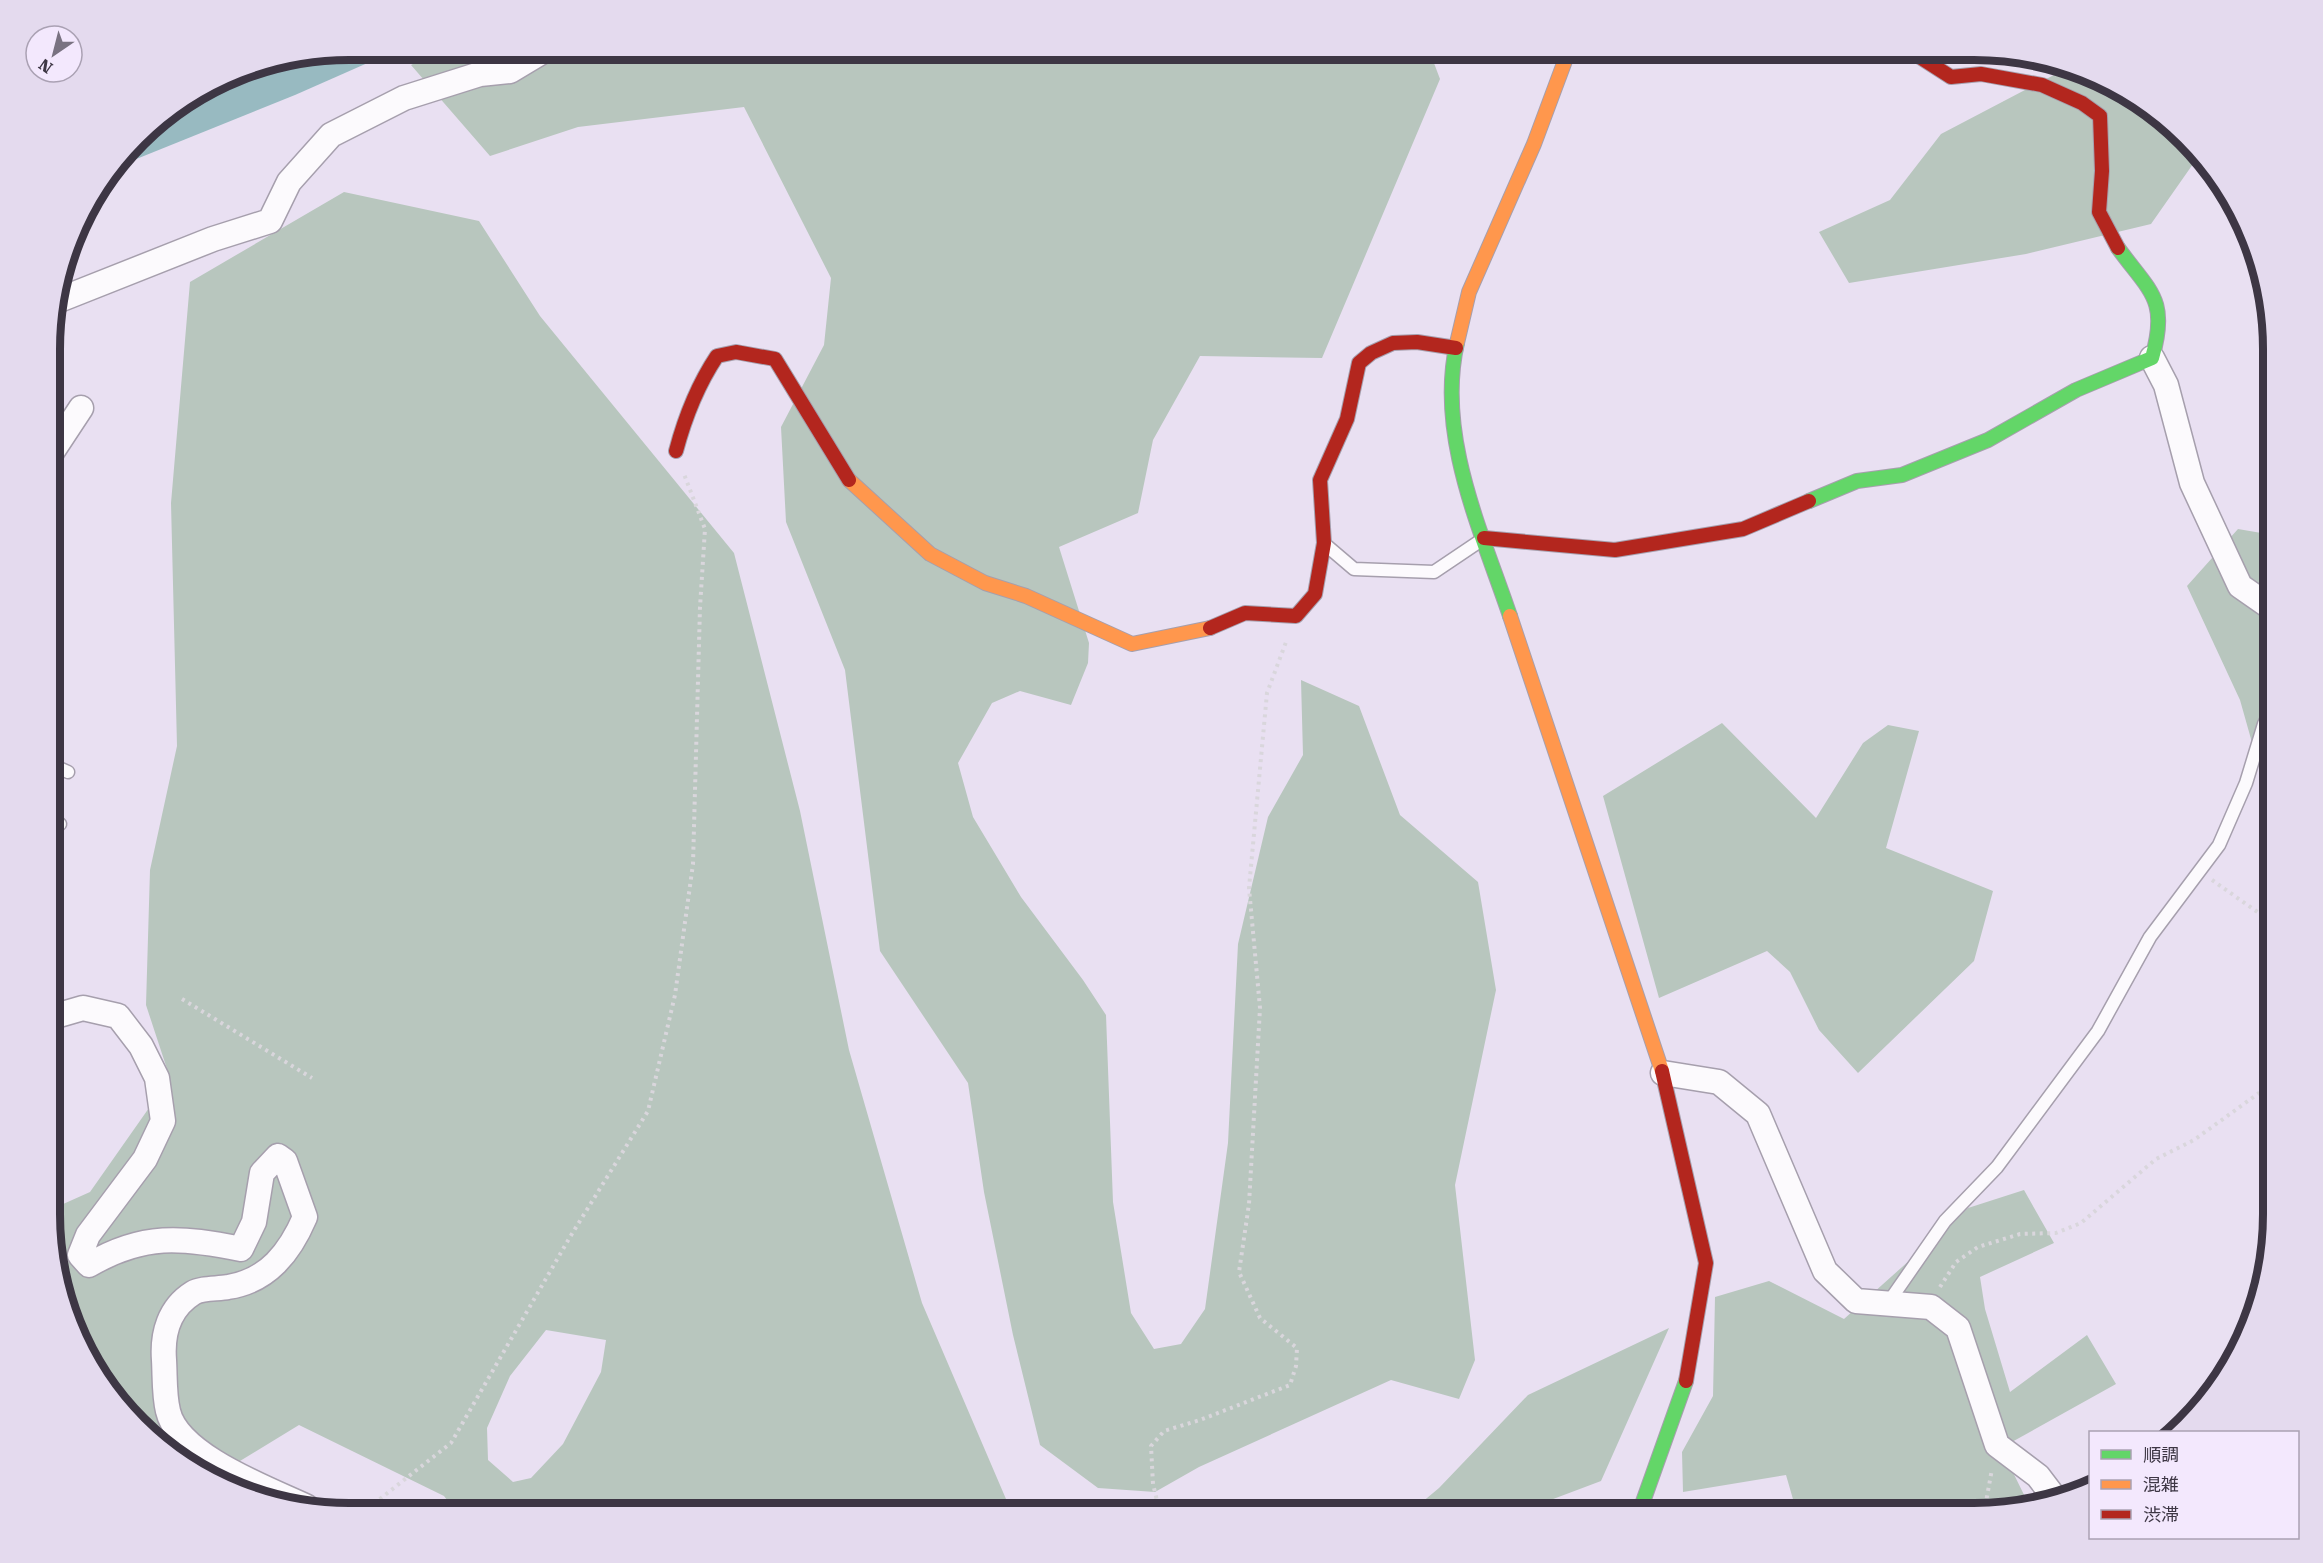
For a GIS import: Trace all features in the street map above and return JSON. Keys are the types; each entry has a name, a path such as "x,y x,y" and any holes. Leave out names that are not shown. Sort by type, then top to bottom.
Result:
{"street":[{"path":"65,298 213,239 270,221 290,182 331,135 404,98 480,74 510,71 528,60"},
{"path":"1565,60 1534,144 1469,292 1456,348 1451,413 1454,435 1484,538 1663,1073 1706,1263 1685,1387 1643,1503"},
{"path":"1484,538 1616,550 1743,529 1857,481 1902,475 1988,440 2076,390 2152,358 2160,337 2160,316 2148,283 2115,244 2099,215 2102,170 2100,116 2082,103 2042,85 1981,74 1951,77 1925,60"},
{"path":"676,451 687,412 700,379 717,356 736,352 775,359 849,482 930,554 985,583 1026,596 1132,644 1200,632 1245,613 1296,616 1315,594 1324,543 1320,480 1347,418 1359,363 1383,345 1409,340 1456,348"},
{"path":"2152,358 2166,385 2192,483 2240,586 2263,602"},
{"path":"60,435 81,408"},
{"path":"60,1019 83,1008 118,1016 141,1046 157,1078 163,1121 145,1159 88,1235 81,1256 89,1265 108,1254 140,1242 195,1239 241,1249 254,1222 262,1173 278,1156 285,1161 305,1217 294,1244 271,1270 242,1285 194,1292 170,1314 163,1349 168,1412 180,1433 207,1457 283,1495"},
{"path":"1663,1073 1719,1082 1758,1113 1825,1271 1856,1301 1931,1307 1958,1328 1997,1445 2038,1476 2051,1493"}],"lane":[{"path":"1324,543 1354,569 1434,572 1484,538"},
{"path":"1888,1303 1945,1221 1997,1167 2098,1030 2150,937 2219,845 2246,783 2263,727"},
{"path":"60,768 68,772"}],"path":[{"path":"376,1503 451,1443 570,1237 648,1111 675,996 693,864 700,607 705,529 676,451"},
{"path":"1158,1503 1153,1484 1151,1446 1164,1431 1200,1420 1290,1385 1296,1366 1297,1348 1260,1318 1239,1272 1249,1204 1260,1008 1249,888 1266,693 1296,616"},
{"path":"2200,871 2263,916"},
{"path":"182,999 312,1078"},
{"path":"1931,1307 1944,1279 1956,1262 1978,1247 2020,1234 2056,1233 2081,1223 2156,1159 2194,1140 2259,1093 2263,1087"},
{"path":"1986,1502 1997,1445"}],"shaded area":[{"path":"374,60 295,95 129,162 158,132 188,109 238,82 274,70 311,62"},
{"path":"421,60 1433,60 1440,79 1322,358 1200,356 1153,440 1138,513 1059,547 1089,643 1088,663 1071,705 1020,691 992,703 958,763 973,817 1021,897 1106,1015 1113,1202 1131,1313 1154,1349 1181,1344 1205,1309 1228,1143 1238,944 1268,817 1303,755 1301,680 1359,706 1400,815 1478,882 1496,990 1455,1185 1475,1360 1459,1399 1391,1380 1199,1467 1155,1492 1098,1488 1040,1445 1013,1335 984,1192 968,1083 880,951 845,670 786,522 781,427 824,345 831,278 744,107 578,127 490,156 411,65"},
{"path":"2058,73 2102,90 2135,109 2165,132 2191,158 2211,184 2193,164 2151,224 2026,254 1849,283 1819,232 1890,200 1941,134"},
{"path":"344,192 479,221 540,316 734,553 800,811 849,1050 922,1303 1008,1503 449,1503 444,1496 299,1425 221,1473 173,1443 132,1405 99,1359 75,1307 62,1252 60,1205 90,1192 170,1078 146,1005 150,870 177,746 171,503 190,282","holes":["546,1330 606,1340 601,1372 563,1444 531,1478 513,1482 488,1460 487,1428 510,1376"]},
{"path":"2238,529 2263,533 2263,782 2240,700 2187,586"},
{"path":"1722,723 1816,818 1863,743 1888,725 1919,731 1886,848 1993,891 1974,961 1858,1073 1819,1030 1790,972 1767,951 1659,998 1603,796"},
{"path":"2024,1190 2054,1243 1980,1277 1985,1309 2010,1392 2087,1335 2116,1384 2001,1448 2026,1498 1974,1503 1794,1503 1786,1475 1683,1492 1682,1452 1713,1396 1715,1297 1769,1281 1844,1319 1968,1208"},
{"path":"1669,1328 1601,1481 1543,1503 1421,1503 1439,1488 1528,1395"}],"traffic: fast":[{"path":"1809,501 1857,481 1902,475 1988,440 2076,390 2152,358 2157,338 2157,309 2147,287 2118,248"},
{"path":"1457,343 1452,378 1452,412 1457,447 1475,516 1510,616"},
{"path":"1643,1503 1686,1381"}],"traffic: slow":[{"path":"1457,343 1469,292 1534,144 1565,60"},
{"path":"849,480 930,554 985,583 1026,596 1132,644 1210,628"},
{"path":"1510,616 1662,1071"}],"traffic: jam":[{"path":"1925,60 1951,77 1981,74 2042,85 2082,103 2100,116 2102,171 2099,212 2118,248"},
{"path":"1210,628 1245,613 1296,616 1315,594 1324,543 1320,480 1347,419 1359,363 1371,353 1393,343 1417,342 1456,348"},
{"path":"676,451 692,402 710,367 717,356 736,352 775,359 849,480"},
{"path":"1484,538 1615,550 1743,529 1809,501"},
{"path":"1662,1071 1706,1263 1686,1381"}]}
